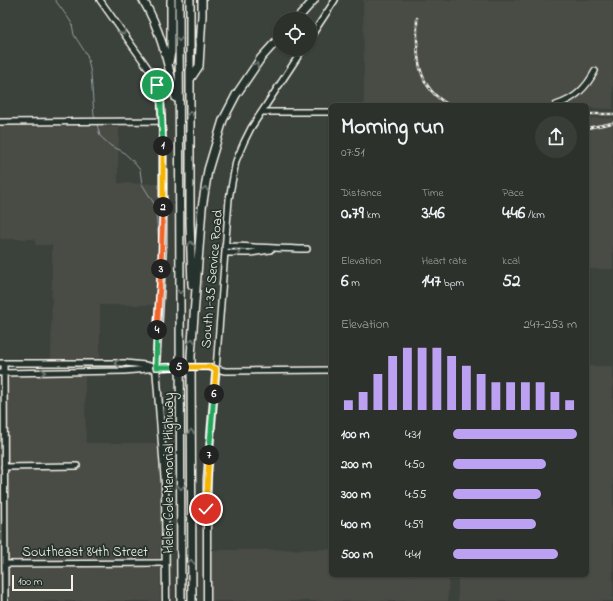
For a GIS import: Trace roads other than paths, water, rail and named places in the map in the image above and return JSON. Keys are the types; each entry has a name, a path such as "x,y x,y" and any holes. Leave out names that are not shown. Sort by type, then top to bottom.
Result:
{"highway":[{"path":"143,0 156,25 179,110"},
{"path":"168,66 171,52 171,0"},
{"path":"179,0 179,110"},
{"path":"190,0 190,222 193,325"},
{"path":"190,78 199,66 202,0"},
{"path":"303,12 314,0"},
{"path":"193,325 202,208 208,170 214,146 223,120 236,95 261,58 273,45"},
{"name":"Helen Cole Memorial Highway","path":"179,110 180,601"},
{"name":"Helen Cole Memorial Highway","path":"192,601 191,356 193,325"}],"main road":[{"path":"163,149 163,245 156,367 165,483 166,601"},
{"name":"South I-35 Service Road","path":"207,601 207,479 216,369"}],"street":[{"path":"100,0 153,75 159,94 163,149"},
{"path":"317,28 336,0"},
{"name":"South I-35 Service Road","path":"216,369 229,199 236,162 246,137 298,56"},
{"path":"560,103 574,97 582,90 589,83 595,71"},
{"path":"262,112 329,112"},
{"path":"0,122 162,121"},
{"path":"226,246 307,249"},
{"path":"225,253 250,253 278,249"},
{"path":"5,601 2,363 125,364 156,367"},
{"path":"2,373 124,371 156,367 202,367 224,371 329,370"},
{"path":"4,467 77,466"},
{"name":"Southeast 84th Street","path":"4,564 166,563"}],"waterway":[{"path":"55,0 72,24 74,35 87,55 91,74 94,116 96,119"},
{"path":"97,124 100,136 111,146 122,151 140,170 142,184 155,205 159,242"}],"railway":[{"path":"417,18 418,55 423,78 429,88 446,103"},
{"path":"589,114 613,114"},
{"path":"589,128 613,123"}]}
